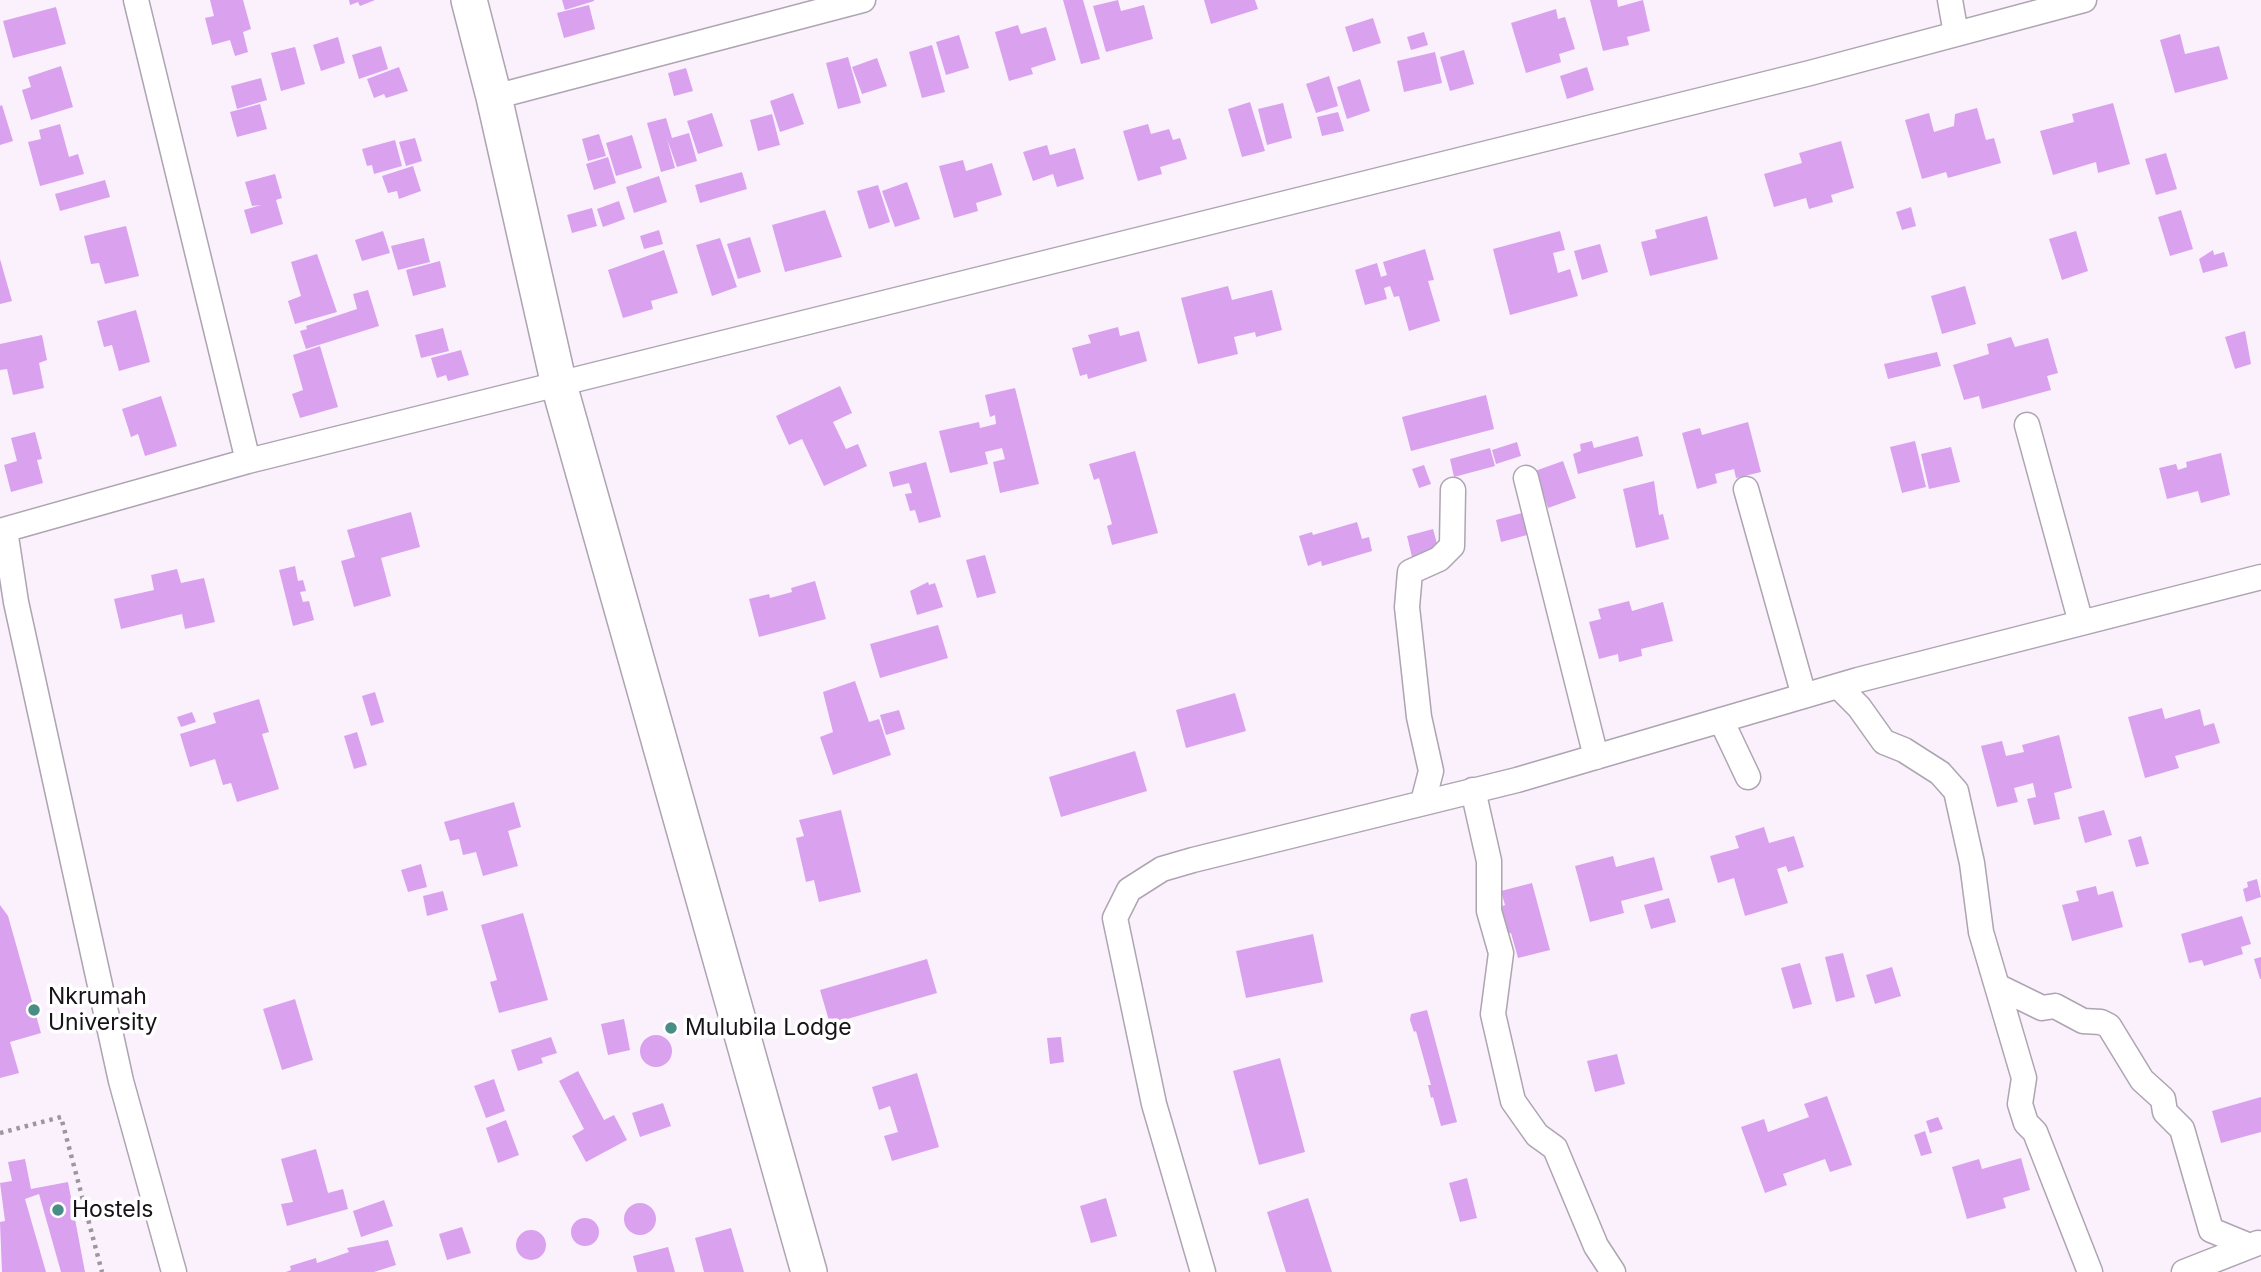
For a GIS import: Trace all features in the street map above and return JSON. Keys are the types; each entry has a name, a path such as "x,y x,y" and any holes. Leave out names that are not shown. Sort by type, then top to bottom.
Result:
{"street":[{"path":"136,0 248,461"},
{"path":"469,0 494,97 559,385 809,1272"},
{"path":"494,97 799,8 863,0"},
{"path":"1950,0 1956,34"},
{"path":"174,1272 121,1081 26,648 3,530 248,461 2084,0"},
{"path":"2027,425 2081,623"},
{"path":"1526,478 1596,757"},
{"path":"1746,489 1804,696"},
{"path":"1423,803 1431,771 1419,717 1407,607 1410,572 1439,559 1452,546 1453,491"},
{"path":"1203,1272 1154,1104 1115,918 1129,890 1161,869 1473,790 1838,686 2261,577"},
{"path":"1838,686 1884,742 1903,750 1952,783 1972,863 1981,932 2024,1078 2020,1104 2026,1123 2035,1132 2090,1272"},
{"path":"1721,720 1748,777"},
{"path":"1473,790 1489,861 1489,911 1502,953 1493,1014 1513,1101 1537,1135 1555,1148 1596,1247 1613,1272"},
{"path":"1997,986 2042,1008 2055,1006 2083,1021 2101,1022 2109,1026 2142,1080 2163,1099 2165,1112 2182,1129 2211,1230 2256,1244"},
{"path":"2184,1272 2256,1244"}],"path":[{"path":"0,1133 61,1117 102,1272"}],"building":[{"path":"210,0 243,0 251,29 243,32 248,52 235,56 230,40 212,45 205,18 214,16"},
{"path":"349,0 375,0 360,6 358,2 350,5"},
{"path":"562,0 594,0 594,1 565,10"},
{"path":"1063,0 1083,0 1100,59 1081,64"},
{"path":"1118,0 1121,11 1144,5 1153,39 1106,52 1093,6"},
{"path":"1204,0 1255,0 1258,9 1211,24"},
{"path":"1590,0 1617,0 1618,7 1643,0 1650,31 1627,37 1629,45 1603,51"},
{"path":"589,5 595,29 564,38 557,13"},
{"path":"56,7 66,44 13,58 3,21"},
{"path":"1556,9 1558,19 1565,17 1575,49 1559,54 1561,62 1526,73 1511,23"},
{"path":"1373,18 1381,43 1353,52 1345,27"},
{"path":"1018,25 1021,34 1046,27 1056,60 1031,68 1033,74 1009,81 995,32"},
{"path":"1424,32 1428,45 1411,50 1407,37"},
{"path":"2180,34 2185,54 2219,46 2228,79 2175,93 2160,40"},
{"path":"959,35 969,68 946,75 936,42"},
{"path":"338,37 345,63 321,71 313,45"},
{"path":"932,45 945,92 922,98 909,52"},
{"path":"381,46 388,69 359,79 352,55"},
{"path":"295,47 305,84 281,91 271,53"},
{"path":"1464,50 1474,84 1450,91 1440,57"},
{"path":"1435,52 1442,83 1404,92 1397,61"},
{"path":"848,57 861,103 838,109 826,63"},
{"path":"877,58 887,86 862,94 852,67"},
{"path":"61,66 73,107 31,120 22,90 31,87 28,77"},
{"path":"399,67 408,91 386,98 384,94 374,98 367,79"},
{"path":"1587,67 1594,90 1567,99 1560,76"},
{"path":"686,68 693,91 674,96 668,73"},
{"path":"1329,76 1338,106 1316,113 1306,84"},
{"path":"261,78 267,100 237,109 231,86"},
{"path":"1360,79 1370,111 1347,119 1337,87"},
{"path":"793,93 804,124 780,132 770,101"},
{"path":"1250,102 1265,151 1242,157 1228,109"},
{"path":"1283,103 1292,138 1267,145 1258,109"},
{"path":"2113,103 2130,164 2098,173 2096,162 2053,175 2040,131 2074,122 2072,114"},
{"path":"260,104 267,129 237,137 230,112"},
{"path":"2,105 13,141 0,145 0,106"},
{"path":"1977,108 1986,140 1994,138 2001,163 1948,178 1946,172 1922,179 1905,120 1929,113 1934,132 1954,126 1955,114"},
{"path":"1338,112 1344,131 1322,136 1317,117"},
{"path":"712,113 723,146 698,154 687,121"},
{"path":"772,114 780,145 758,151 750,120"},
{"path":"666,118 672,138 689,133 697,161 677,167 667,139 675,168 661,172 647,123"},
{"path":"60,124 69,157 78,154 84,174 40,186 28,142 41,139 39,130"},
{"path":"1148,124 1151,134 1169,129 1173,140 1180,138 1187,159 1160,167 1162,174 1138,181 1123,131"},
{"path":"599,134 606,156 588,161 582,139"},
{"path":"632,135 642,168 616,176 606,143"},
{"path":"415,138 422,161 406,166 399,142"},
{"path":"395,140 402,166 374,174 372,165 367,166 362,149"},
{"path":"1841,141 1854,188 1831,195 1833,202 1809,209 1806,198 1774,207 1764,174 1802,163 1799,153"},
{"path":"1047,145 1050,155 1075,148 1084,179 1057,187 1053,174 1033,181 1023,152"},
{"path":"2166,153 2177,189 2156,195 2145,159"},
{"path":"608,157 616,183 594,190 586,164"},
{"path":"963,160 966,171 992,163 1002,195 976,203 978,211 954,218 939,166"},
{"path":"413,166 421,191 399,199 397,191 388,193 382,176"},
{"path":"742,172 747,189 700,203 695,185"},
{"path":"275,174 282,198 276,200 283,224 251,234 244,210 261,205 252,206 245,182"},
{"path":"659,176 667,202 634,213 626,187"},
{"path":"105,180 110,197 60,211 55,194"},
{"path":"907,182 920,219 895,227 882,191"},
{"path":"878,185 890,222 869,229 857,191"},
{"path":"619,201 625,219 603,227 597,209"},
{"path":"1911,207 1916,226 1902,230 1896,212"},
{"path":"592,208 597,226 572,233 567,215"},
{"path":"825,210 842,257 785,272 772,225"},
{"path":"2181,210 2193,249 2170,256 2158,217"},
{"path":"1707,216 1718,259 1650,276 1641,242 1657,238 1655,230"},
{"path":"126,226 139,276 105,284 99,263 91,264 84,236"},
{"path":"659,230 663,244 644,249 640,236"},
{"path":"383,231 390,253 362,261 355,240"},
{"path":"1560,231 1565,250 1553,253 1558,273 1570,269 1578,296 1510,315 1493,249"},
{"path":"2076,231 2088,271 2062,280 2049,239"},
{"path":"750,237 761,272 738,279 727,244"},
{"path":"424,238 430,262 398,270 391,246"},
{"path":"720,238 737,287 712,296 696,245"},
{"path":"1600,244 1608,272 1582,280 1574,251"},
{"path":"1425,249 1434,280 1428,281 1440,321 1409,331 1399,296 1394,297 1390,286 1384,288 1387,299 1365,305 1355,270 1377,263 1381,277 1387,275 1383,262"},
{"path":"664,250 678,293 651,301 653,309 623,318 608,270"},
{"path":"2213,250 2214,255 2224,252 2228,266 2203,273 2199,259"},
{"path":"317,254 337,312 295,324 288,301 301,296 291,262"},
{"path":"0,259 12,301 0,304"},
{"path":"440,261 446,287 413,296 406,270"},
{"path":"1228,286 1232,300 1272,290 1282,330 1256,337 1255,332 1234,337 1238,354 1198,364 1181,298"},
{"path":"1965,286 1976,324 1942,334 1931,296"},
{"path":"368,290 379,326 306,349 300,331 307,329 306,326 357,309 353,294"},
{"path":"136,310 150,362 119,371 112,345 104,347 97,321"},
{"path":"1118,327 1120,336 1139,331 1147,361 1088,379 1087,374 1080,376 1072,348 1091,343 1088,335"},
{"path":"443,328 449,351 421,358 415,335"},
{"path":"2245,331 2251,364 2235,369 2225,337"},
{"path":"42,335 47,360 39,363 44,388 13,395 7,369 0,370 0,344"},
{"path":"2011,337 2015,347 2048,338 2058,373 2047,376 2051,390 1982,409 1979,396 1964,400 1953,365 1989,354 1987,344"},
{"path":"320,346 338,407 300,418 292,394 303,390 293,355"},
{"path":"461,350 469,375 448,381 446,375 437,378 431,358"},
{"path":"1937,352 1941,366 1888,379 1884,364"},
{"path":"840,386 852,413 833,422 846,449 858,444 867,466 824,486 802,439 789,445 776,416"},
{"path":"1015,388 1039,484 1000,493 993,462 1005,459 1002,448 985,452 988,464 950,473 939,431 979,422 980,428 996,424 995,415 990,417 985,395"},
{"path":"1486,395 1494,429 1411,451 1402,417"},
{"path":"161,396 177,446 145,456 138,434 131,437 122,409"},
{"path":"1748,422 1761,472 1736,478 1734,469 1715,474 1717,483 1697,489 1682,433 1700,428 1702,435"},
{"path":"35,432 42,459 37,460 43,483 11,492 4,465 17,461 11,438"},
{"path":"1638,436 1643,456 1578,474 1573,454 1581,451 1580,444 1592,441 1594,448"},
{"path":"1915,441 1926,487 1902,493 1890,447"},
{"path":"1517,442 1521,456 1496,464 1492,450"},
{"path":"1951,447 1960,482 1929,489 1921,454"},
{"path":"1490,448 1495,466 1454,477 1450,459"},
{"path":"1135,451 1158,533 1112,545 1107,526 1112,524 1099,478 1094,480 1089,464"},
{"path":"2221,453 2230,495 2201,503 2198,491 2167,499 2159,468 2176,464 2178,470 2187,467 2186,462"},
{"path":"1563,461 1576,498 1548,508 1535,471"},
{"path":"926,462 941,517 919,523 915,510 910,511 905,494 912,493 909,483 893,487 889,472"},
{"path":"1424,465 1431,484 1419,488 1412,469"},
{"path":"1654,481 1659,515 1663,514 1669,539 1636,548 1623,489"},
{"path":"411,512 420,547 381,558 391,596 354,607 341,561 355,557 347,530"},
{"path":"1522,513 1527,535 1501,542 1496,520"},
{"path":"1357,522 1362,539 1369,537 1372,551 1322,566 1321,561 1308,566 1299,536 1312,532 1313,535"},
{"path":"1433,529 1439,551 1412,557 1407,536"},
{"path":"985,555 996,593 977,598 966,560"},
{"path":"295,566 298,581 303,580 306,591 300,592 303,602 309,601 314,620 293,626 279,570"},
{"path":"177,569 181,583 204,578 215,622 185,629 182,614 121,629 114,599 154,590 151,575"},
{"path":"815,581 826,619 759,637 749,599 769,594 770,598 792,592 791,588"},
{"path":"928,582 929,585 935,583 943,607 917,615 910,591"},
{"path":"1629,601 1632,611 1663,602 1673,641 1641,649 1642,656 1619,662 1618,654 1599,659 1589,622 1601,619 1598,609"},
{"path":"938,625 948,658 880,678 870,644"},
{"path":"855,681 869,722 879,719 891,755 833,775 820,737 833,732 823,692"},
{"path":"375,692 384,722 371,726 362,696"},
{"path":"1235,693 1246,731 1186,748 1176,710"},
{"path":"259,699 269,732 262,734 279,789 237,802 231,783 223,785 215,759 190,767 180,734 216,723 213,713"},
{"path":"2162,708 2165,719 2200,709 2204,726 2214,723 2220,743 2175,756 2179,768 2145,778 2128,717"},
{"path":"899,710 905,729 886,735 880,715"},
{"path":"192,712 196,722 181,727 177,717"},
{"path":"357,732 367,765 354,769 344,736"},
{"path":"2059,735 2072,788 2054,793 2060,819 2034,825 2027,799 2036,797 2033,783 2014,788 2018,802 1997,807 1981,746 2002,741 2006,756 2024,752 2022,745"},
{"path":"1135,751 1147,791 1061,817 1049,777"},
{"path":"514,802 521,827 508,831 518,866 483,876 476,852 463,855 459,839 450,841 444,822"},
{"path":"841,810 861,892 819,902 814,880 806,882 796,838 804,836 799,820"},
{"path":"2104,810 2112,835 2085,843 2078,817"},
{"path":"1764,827 1769,843 1794,836 1804,867 1788,872 1786,866 1777,869 1788,903 1745,916 1734,878 1718,883 1710,856 1739,848 1735,836"},
{"path":"2141,836 2149,864 2136,867 2128,840"},
{"path":"1613,856 1616,867 1654,857 1663,890 1621,901 1624,913 1590,922 1575,866"},
{"path":"421,864 427,887 408,892 401,870"},
{"path":"2257,879 2261,897 2246,902 2243,889 2248,887 2247,882"},
{"path":"1532,883 1550,950 1518,958 1511,933 1504,935 1497,908 1505,905 1501,891"},
{"path":"2096,886 2098,895 2113,891 2123,927 2072,941 2062,905 2079,901 2076,891"},
{"path":"443,891 448,910 427,916 423,896"},
{"path":"1669,898 1676,922 1651,929 1644,905"},
{"path":"0,905 8,916 41,1033 10,1042 19,1073 0,1078"},
{"path":"523,913 548,1000 499,1013 490,982 497,980 481,925"},
{"path":"2242,916 2251,944 2241,947 2243,954 2204,966 2202,960 2189,963 2181,934"},
{"path":"1313,934 1323,982 1246,998 1236,951"},
{"path":"1843,953 1855,997 1836,1002 1825,957"},
{"path":"2261,957 2261,979 2260,979 2254,959"},
{"path":"927,959 937,993 830,1024 820,990"},
{"path":"1800,963 1812,1004 1793,1009 1781,968"},
{"path":"1892,967 1901,996 1875,1004 1866,975"},
{"path":"295,999 313,1060 282,1070 263,1009"},
{"path":"1427,1010 1457,1122 1441,1126 1433,1097 1431,1098 1428,1085 1431,1085 1416,1031 1414,1032 1410,1020 1411,1014"},
{"path":"624,1019 630,1050 608,1055 601,1024"},
{"path":"656,1035 667,1040 672,1051 667,1062 656,1067 645,1062 640,1051 645,1040"},
{"path":"551,1037 557,1053 541,1058 543,1063 518,1071 511,1050"},
{"path":"1061,1037 1064,1062 1050,1064 1047,1038"},
{"path":"1617,1054 1625,1084 1595,1092 1587,1061"},
{"path":"1280,1058 1305,1152 1259,1165 1233,1071"},
{"path":"578,1071 604,1120 614,1115 627,1140 586,1162 572,1136 584,1129 559,1081"},
{"path":"917,1073 939,1147 892,1161 884,1136 898,1132 890,1106 879,1110 872,1087"},
{"path":"494,1079 505,1111 486,1118 474,1086"},
{"path":"1827,1096 1852,1165 1830,1172 1825,1159 1783,1174 1787,1185 1765,1193 1741,1127 1764,1119 1768,1132 1809,1117 1804,1104"},
{"path":"2261,1097 2261,1132 2221,1143 2212,1111"},
{"path":"663,1103 671,1126 640,1137 632,1113"},
{"path":"1938,1117 1943,1129 1930,1133 1926,1121"},
{"path":"506,1120 519,1155 498,1163 486,1128"},
{"path":"1925,1131 1932,1153 1921,1156 1914,1135"},
{"path":"316,1149 328,1193 343,1189 348,1209 287,1226 281,1204 293,1202 281,1159"},
{"path":"2021,1158 2030,1190 2003,1198 2006,1208 1967,1219 1952,1167 1979,1159 1982,1169"},
{"name":"Hostels","path":"25,1159 31,1189 68,1182 85,1272 61,1272 39,1194 25,1199 46,1272 2,1272 0,1222 5,1221 0,1183 12,1181 8,1162"},
{"path":"1467,1178 1477,1218 1460,1222 1449,1183"},
{"path":"1106,1198 1117,1236 1091,1243 1080,1206"},
{"path":"1308,1198 1332,1272 1286,1272 1267,1212"},
{"path":"384,1200 393,1226 361,1237 353,1211"},
{"path":"640,1203 651,1208 656,1219 651,1230 640,1235 629,1230 624,1219 629,1208"},
{"path":"585,1218 595,1222 599,1232 595,1242 585,1246 575,1242 571,1232 575,1222"},
{"path":"462,1227 471,1253 447,1260 439,1234"},
{"path":"731,1228 744,1272 704,1272 695,1238"},
{"path":"531,1230 542,1234 546,1245 542,1256 531,1260 520,1256 516,1245 520,1234"},
{"path":"388,1240 396,1265 374,1272 286,1272 291,1270 290,1266 316,1258 317,1263 349,1252 347,1248"},
{"path":"668,1247 675,1272 637,1272 633,1256"}],"place":[{"name":"Nkrumah University","path":"34,1010"},
{"name":"Mulubila Lodge","path":"671,1028"},
{"name":"Hostels","path":"58,1210"}]}
